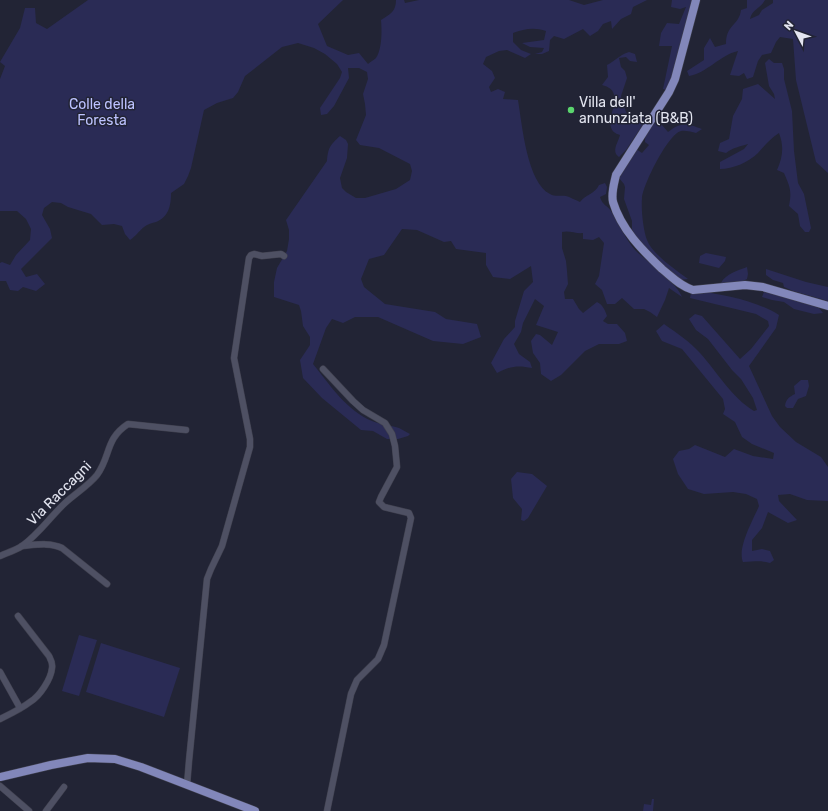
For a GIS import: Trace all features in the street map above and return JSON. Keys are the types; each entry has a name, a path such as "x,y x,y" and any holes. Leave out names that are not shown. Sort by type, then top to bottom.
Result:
{"main road":[{"path":"696,0 675,79 669,92 616,175 612,189 613,201 618,214 632,238 677,282 685,287 692,290 745,285 763,287 828,306"},
{"path":"0,771 4,776 88,758 102,758 131,763 255,811"}],"street":[{"path":"187,785 208,579 210,569 222,546 250,447 234,358 249,258 254,254 262,256 281,254 284,256"},
{"path":"323,369 363,410 385,423 388,427 395,446 397,468 380,497 379,502 384,507 409,513 411,516 384,645 378,660 357,680 351,694 327,811"},
{"name":"Via Raccagni","path":"0,556 22,546 62,506 97,475 110,442 116,433 122,428 128,424 186,430"},
{"path":"22,546 40,545 57,546 62,548 107,584"},
{"path":"0,719 31,702 51,674 52,662 49,656 18,616"},
{"path":"0,672 20,708"},
{"path":"0,786 30,811"},
{"path":"46,811 64,787"}],"green space":[{"name":"Colle della Foresta","path":"88,0 343,0 318,24 327,46 348,55 359,53 368,64 376,58 378,54 381,34 381,20 394,10 396,0 404,0 405,3 419,0 569,0 584,5 603,0 647,0 633,7 631,14 621,19 612,29 611,21 603,24 598,31 590,36 583,29 564,39 554,36 550,40 549,51 542,54 535,54 542,52 544,48 530,47 522,43 544,40 546,31 529,29 513,33 513,42 521,50 531,54 525,58 507,50 499,51 486,57 483,64 492,71 495,78 489,87 491,92 498,89 505,92 503,99 518,100 527,152 536,178 542,188 552,195 566,196 580,202 599,185 605,183 607,187 606,194 600,197 601,200 611,211 629,242 636,251 674,285 682,297 669,288 657,317 644,309 634,309 622,298 615,304 607,304 602,290 595,284 599,276 604,243 599,237 593,240 583,239 583,233 567,231 562,232 562,248 566,261 568,284 564,292 565,299 573,299 583,313 597,302 599,303 604,308 607,316 603,321 608,324 617,324 625,333 627,341 619,344 599,344 585,351 561,375 551,381 541,374 540,363 533,353 531,341 536,334 540,335 552,345 558,332 536,325 544,306 535,299 523,323 521,332 514,344 519,354 530,362 532,368 514,367 497,373 491,363 504,339 515,327 515,321 524,291 533,282 531,266 510,279 493,277 486,265 486,253 456,249 451,241 444,242 417,230 402,229 384,255 369,259 361,279 364,287 385,304 435,312 446,319 477,324 481,337 463,344 433,341 378,317 355,317 343,323 332,319 326,328 313,364 340,397 363,417 399,428 410,434 398,439 387,439 373,431 361,430 322,398 303,378 300,360 310,345 310,337 303,326 299,305 274,297 274,282 277,268 287,251 289,239 289,230 286,220 327,161 330,147 340,136 346,140 348,144 347,158 340,178 342,188 356,198 365,198 396,189 410,180 412,171 410,164 379,148 360,145 356,140 366,115 363,94 368,79 367,72 359,68 348,68 349,78 334,106 327,114 321,115 320,108 340,78 342,72 337,64 325,54 314,48 298,43 282,47 245,76 238,92 233,98 217,103 204,110 191,168 184,184 171,193 170,206 164,217 146,226 130,240 125,234 122,226 114,224 102,225 91,214 68,207 61,203 52,202 44,208 42,215 50,229 52,238 21,269 26,277 37,274 45,284 36,291 23,287 18,291 10,290 6,281 0,281 0,263 2,262 10,265 16,255 30,240 31,229 26,219 17,211 0,211 0,79 5,66 0,62 20,28 25,8 35,8 36,23 47,29"},
{"path":"672,0 692,0 671,80 666,90 663,89 672,46 659,46 661,33 667,23 679,24 686,7 680,9 671,7"},
{"path":"747,0 765,0 752,13 750,19 759,15 762,10 773,3 773,0 828,0 828,173 816,162 796,80 793,39 780,37 771,53 762,55 758,61 753,77 747,79 744,73 739,76 730,75 738,51 725,56 702,71 689,76 687,71 704,60 704,48 710,38 715,47 726,44 728,32 738,19 741,10 747,8"},
{"path":"629,52 635,54 637,62 630,61 626,57 619,58 621,67 625,71 627,78 621,96 626,112 632,119 638,115 648,117 626,150 619,157 615,150 620,135 614,132 611,128 610,122 614,103 613,92 611,89 602,85 608,77 607,65"},
{"path":"769,59 774,63 782,63 784,69 784,79 792,111 794,151 798,183 804,194 811,228 809,232 805,232 800,226 798,214 789,206 789,186 784,173 777,170 781,161 782,152 782,142 779,133 750,159 735,166 720,169 720,162 744,149 748,144 734,148 726,153 718,151 720,143 729,139 733,116 742,99 743,89 758,84 775,99 769,86 765,63"},
{"path":"655,123 662,125 668,132 677,126 684,124 702,129 696,133 681,131 676,134 663,150 651,172 642,198 643,225 647,240 654,251 688,279 680,280 652,256 638,241 632,229 632,221 624,199 625,187 619,178 636,149 642,153 649,145 645,142 646,133"},
{"path":"706,253 726,257 725,261 719,268 699,263 700,256"},
{"path":"747,267 747,279 741,282 727,284 721,283 729,275"},
{"path":"766,269 806,282 828,287 828,301 784,287 783,283 773,280 766,275"},
{"path":"699,291 751,302 779,315 776,328 749,366 772,416 780,427 796,442 821,457 828,467 828,501 807,500 790,494 778,495 779,501 797,520 788,523 768,512 762,528 752,540 752,551 762,549 770,551 774,560 770,563 760,561 743,562 742,549 746,534 759,506 757,499 746,494 733,492 704,494 688,489 678,474 673,459 679,451 689,449 695,445 725,457 734,449 753,456 773,459 774,453 752,444 742,437 735,422 723,414 725,409 723,399 682,349 662,341 656,331 664,324 692,345 738,399 754,411 757,410 753,398 741,379 732,370 708,339 696,330 689,319 695,314 702,316 740,359 751,349 769,326 768,321 756,314 690,298 691,293"},
{"path":"764,292 780,294 819,308 823,313 814,314 794,309 784,302 762,297"},
{"path":"801,380 808,380 809,386 806,396 798,399 793,408 787,408 785,406 787,400 795,394 794,386"},
{"path":"517,472 532,474 547,486 528,518 524,521 521,520 522,509 513,498 511,479"},
{"path":"79,635 97,640 79,696 62,691"},
{"path":"101,643 180,668 164,717 86,692"},
{"path":"652,799 654,799 653,811 643,811 644,804 651,805"}],"place":[{"name":"Villa dell' annunziata (B&B)","path":"571,110"}]}
